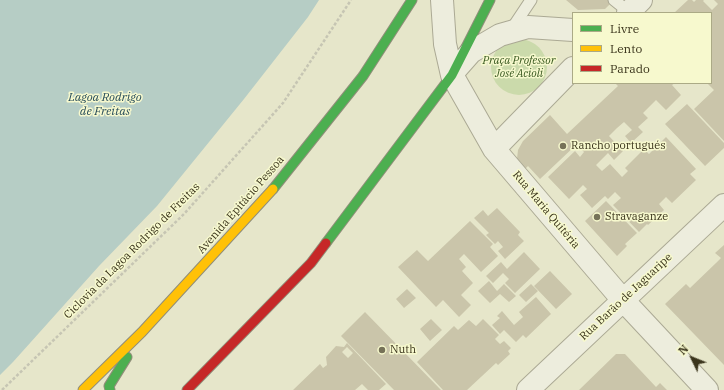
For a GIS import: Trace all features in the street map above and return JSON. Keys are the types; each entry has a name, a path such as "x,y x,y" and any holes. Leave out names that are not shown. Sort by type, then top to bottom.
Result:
{"highway":[{"name":"Avenida Epitácio Pessoa","path":"82,390 142,332 268,196 363,76 412,0"},
{"path":"187,390 311,263 452,75 490,0"},
{"path":"110,390 109,386 142,332"},
{"path":"183,390 194,383"}],"street":[{"name":"Rua Maria Quitéria","path":"442,0 445,44 452,75 494,149 622,300 707,390"},
{"path":"452,75 471,52 500,35 528,26 572,30"},
{"path":"494,149 572,69"},
{"name":"Rua Barão de Jaguaripe","path":"528,390 724,205"}],"lane":[{"path":"509,33 531,0"}],"path":[{"name":"Ciclovia da Lagoa Rodrigo de Freitas","path":"2,390 184,214 283,102 351,0"}],"green space":[{"name":"Praça Professor José Acioli","path":"513,39 525,39 535,43 543,51 547,61 547,73 543,83 535,91 525,95 513,95 503,91 495,83 491,73 491,61 495,51 503,43"}],"water":[{"name":"Lagoa Rodrigo de Freitas","path":"0,0 319,0 308,17 244,99 157,206 99,266 0,375"}],"building":[{"path":"566,0 614,0 605,9 578,10"},
{"path":"688,0 692,0 694,2 696,0 704,0 703,1 712,10 718,4 714,0 724,0 724,141 694,109 714,90 708,84 712,84 712,12 675,12"},
{"path":"616,84 674,84 672,85 681,95 666,110 656,100 643,113 648,118 638,127 643,132 631,143 625,136 632,130 624,122 609,136 623,151 614,160 608,153 596,165 602,171 610,164 622,177 628,171 625,168 644,149 649,154 666,137 696,169 690,174 696,180 672,203 666,197 659,204 664,210 639,232 613,205 621,198 615,192 608,199 605,196 592,208 580,195 587,189 583,185 569,199 548,177 575,151 580,157 584,152 577,144 540,179 528,166 524,170 517,159 518,150 523,141 550,115 567,134 618,86"},
{"path":"687,104 724,143 724,148 705,166 665,124"},
{"path":"606,201 637,233 625,244 627,246 617,256 585,221"},
{"path":"497,208 520,232 518,235 524,241 505,259 498,251 503,247 498,241 495,244 486,235 489,233 474,218 483,210 488,216"},
{"path":"470,221 493,244 490,247 498,256 481,272 464,254 459,259 466,267 462,271 473,283 461,295 471,305 459,317 443,300 436,307 398,267 417,250 428,261"},
{"path":"724,245 724,365 665,304 686,284 690,288 721,258 715,253"},
{"path":"524,252 540,269 515,293 505,283 509,279 503,273 493,283 486,276 501,262 507,269"},
{"path":"550,271 572,294 556,309 534,286"},
{"path":"489,281 497,291 504,284 516,296 509,302 500,294 490,303 478,291"},
{"path":"531,284 538,291 526,302 519,295"},
{"path":"407,289 416,298 404,308 396,299"},
{"path":"536,297 551,314 526,338 523,335 516,342 504,330 500,334 492,325 500,318 497,316 502,311 514,325 523,317 519,312"},
{"path":"365,312 441,390 394,390 341,336"},
{"path":"431,319 442,330 430,341 420,329"},
{"path":"483,319 499,335 495,339 500,344 504,341 511,348 508,351 510,354 498,365 496,363 467,390 443,390 417,362 454,326 458,330 469,320 476,326"},
{"path":"347,343 386,384 379,390 368,390 362,384 355,390 293,390 320,364 323,368 327,365 326,357 336,346 344,347","holes":["347,347 353,353 348,358 342,352"]},
{"path":"616,354 625,354 656,387 660,383 667,390 579,390"}],"traffic: fast":[{"path":"273,189 363,76 412,0"},
{"path":"326,243 452,75 490,0"},
{"path":"110,390 109,386 127,357"}],"traffic: slow":[{"path":"83,390 142,332 273,189"}],"traffic: jam":[{"path":"187,390 311,263 326,243"}],"place":[{"name":"Rancho portugués","path":"563,146"},
{"name":"Stravaganze","path":"597,217"},
{"name":"Nuth","path":"382,350"}]}
